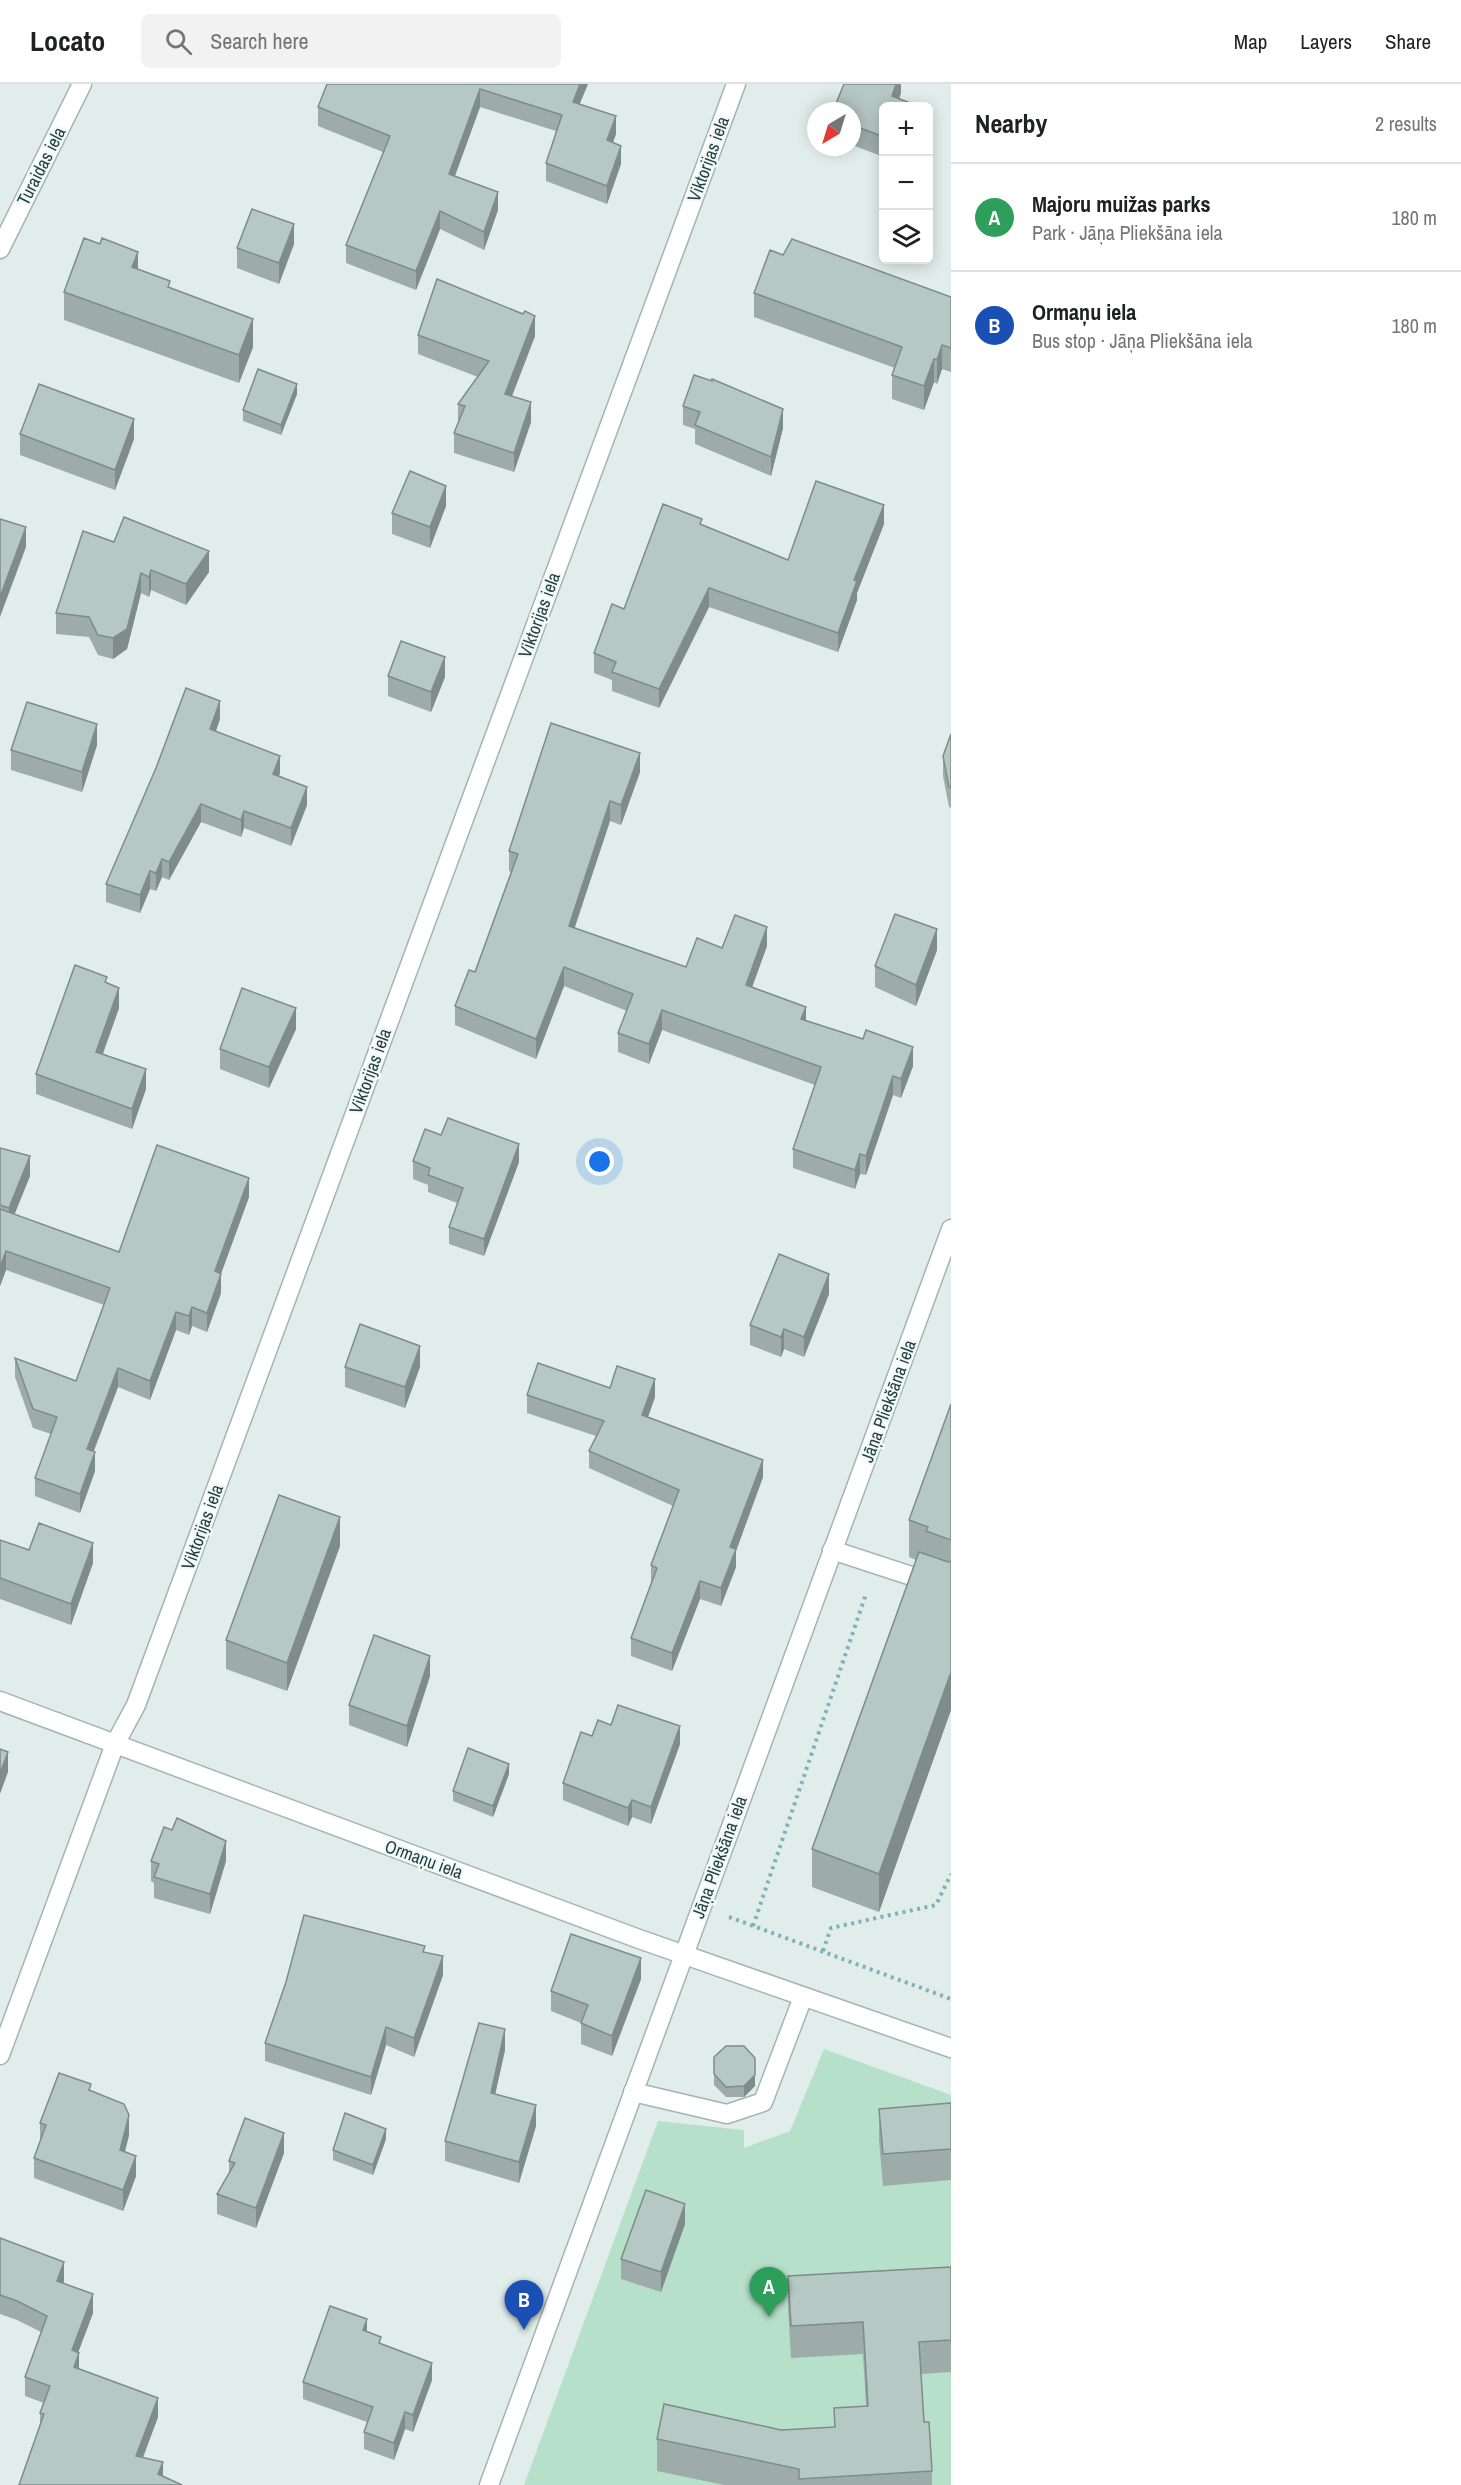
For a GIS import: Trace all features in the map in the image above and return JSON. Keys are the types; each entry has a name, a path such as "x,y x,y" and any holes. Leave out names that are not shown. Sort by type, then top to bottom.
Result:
{"street":[{"name":"Turaidas iela","path":"0,249 82,84"},
{"name":"Viktorijas iela","path":"0,2055 115,1744 136,1705 736,84"},
{"name":"Jāņa Pliekšāna iela","path":"489,2485 832,1550 945,1263 951,1229"},
{"path":"832,1550 951,1589"},
{"name":"Ormaņu iela","path":"0,1701 683,1955 951,2048"},
{"path":"633,2092 727,2114 763,2102 803,1997"}],"path":[{"path":"753,1926 877,1564"},
{"path":"823,1951 831,1928 936,1905 951,1874"},
{"path":"700,1907 951,1999"}],"green space":[{"path":"824,2049 951,2095 951,2485 524,2485 658,2121 744,2130 744,2148 790,2131"}],"building":[{"path":"327,84 580,84 573,102 616,116 607,140 621,146 607,186 546,163 562,115 480,89 449,174 498,192 484,232 440,211 416,271 346,245 390,136 318,107"},
{"path":"844,84 896,84 892,96 908,102 879,102 879,135 861,128 861,102 837,102"},
{"path":"252,209 294,224 279,263 237,248"},
{"path":"84,238 100,244 102,238 138,252 132,267 170,281 168,287 253,319 239,355 64,292"},
{"path":"792,239 951,297 951,348 942,345 924,386 892,375 902,347 754,293 770,250 783,255"},
{"path":"437,279 523,314 525,311 535,316 505,394 531,402 514,453 454,433 465,406 458,404 489,361 418,335"},
{"path":"258,369 297,384 281,425 243,410"},
{"path":"694,375 712,381 712,379 783,409 771,457 695,425 700,412 683,406"},
{"path":"39,384 134,419 115,470 20,434"},
{"path":"410,471 446,486 430,527 392,513"},
{"path":"816,481 884,505 854,580 857,581 838,633 709,588 659,689 612,672 616,662 594,653 612,604 624,609 663,504 702,519 700,524 788,560"},
{"path":"124,517 209,551 186,584 151,570 149,577 141,573 127,629 113,638 98,635 89,617 56,613 83,531 114,542"},
{"path":"0,519 26,527 0,597"},
{"path":"401,641 445,657 431,692 388,676"},
{"path":"186,688 220,701 210,729 280,756 273,774 307,787 291,828 244,811 241,820 201,804 169,862 162,859 156,873 150,871 140,895 106,884 156,768"},
{"path":"27,702 97,724 82,772 11,750"},
{"path":"551,723 640,753 621,805 610,801 569,926 686,967 697,938 722,948 735,915 767,927 746,985 806,1007 801,1019 863,1039 866,1030 913,1047 901,1079 893,1076 866,1156 860,1154 855,1170 793,1149 821,1067 662,1010 649,1044 618,1033 633,994 564,967 536,1039 455,1006 469,970 475,972 518,854 509,851"},
{"path":"951,734 951,788 943,756"},
{"path":"895,914 937,929 916,985 875,966"},
{"path":"75,965 107,977 105,982 119,988 96,1052 146,1069 132,1109 36,1074"},
{"path":"242,988 296,1008 269,1067 220,1049"},
{"path":"448,1118 519,1144 484,1239 449,1227 463,1188 428,1175 430,1168 413,1161 425,1129 441,1135"},
{"path":"157,1145 249,1178 215,1271 221,1274 207,1313 192,1307 189,1316 176,1312 150,1381 118,1368 87,1449 95,1452 80,1494 35,1478 57,1417 33,1409 15,1358 76,1381 110,1288 6,1251 0,1267 0,1209 119,1252"},
{"path":"0,1148 30,1156 9,1208 0,1205"},
{"path":"779,1254 829,1274 804,1337 784,1329 781,1337 750,1325"},
{"path":"360,1324 420,1346 405,1387 345,1367"},
{"path":"538,1363 610,1388 617,1366 655,1379 642,1415 763,1460 730,1547 736,1549 721,1588 700,1581 672,1653 631,1638 657,1568 651,1565 679,1490 589,1451 604,1421 527,1395"},
{"path":"951,1404 951,1540 926,1531 928,1527 909,1520"},
{"path":"279,1495 340,1517 287,1663 226,1640"},
{"path":"39,1523 93,1543 71,1604 0,1578 0,1540 29,1550"},
{"path":"919,1552 951,1561 951,1672 879,1874 812,1849"},
{"path":"374,1635 430,1656 407,1726 349,1705"},
{"path":"618,1705 680,1726 651,1807 632,1800 628,1808 563,1783 581,1732 592,1736 598,1720 611,1725"},
{"path":"468,1748 509,1764 493,1806 453,1791"},
{"path":"0,1749 8,1752 0,1773"},
{"path":"177,1818 226,1841 210,1894 154,1877 159,1864 151,1861 164,1827 172,1830"},
{"path":"304,1915 425,1946 423,1952 443,1956 414,2038 386,2027 371,2077 265,2043 286,1982"},
{"path":"571,1934 641,1958 612,2036 581,2023 588,2005 551,1991"},
{"path":"479,2023 505,2029 491,2093 536,2105 519,2162 445,2141"},
{"path":"726,2046 744,2046 755,2058 755,2075 744,2086 726,2087 714,2074 714,2057"},
{"path":"59,2073 91,2084 89,2090 124,2104 129,2115 120,2150 136,2156 123,2190 34,2158 46,2125 40,2123"},
{"path":"951,2103 951,2149 883,2154 879,2109"},
{"path":"345,2113 386,2129 373,2165 333,2150"},
{"path":"245,2118 284,2133 256,2208 217,2194 235,2163 229,2161"},
{"path":"646,2190 685,2204 661,2272 621,2259"},
{"path":"0,2238 64,2262 57,2281 93,2294 72,2350 79,2353 74,2367 158,2398 136,2456 163,2462 158,2474 182,2485 19,2485 44,2414 40,2413 50,2386 25,2377 47,2316 0,2295"},
{"path":"951,2267 951,2340 919,2342 924,2422 929,2422 932,2471 799,2479 799,2469 657,2439 664,2404 781,2430 835,2427 834,2408 868,2406 863,2322 791,2326 788,2276"},
{"path":"330,2306 367,2319 363,2330 381,2337 379,2343 432,2363 413,2415 405,2412 394,2443 364,2432 373,2407 303,2382"}],"place":[{"name":"Majoru muižas parks","path":"769,2317"},
{"name":"Ormaņu iela","path":"524,2330"}]}
